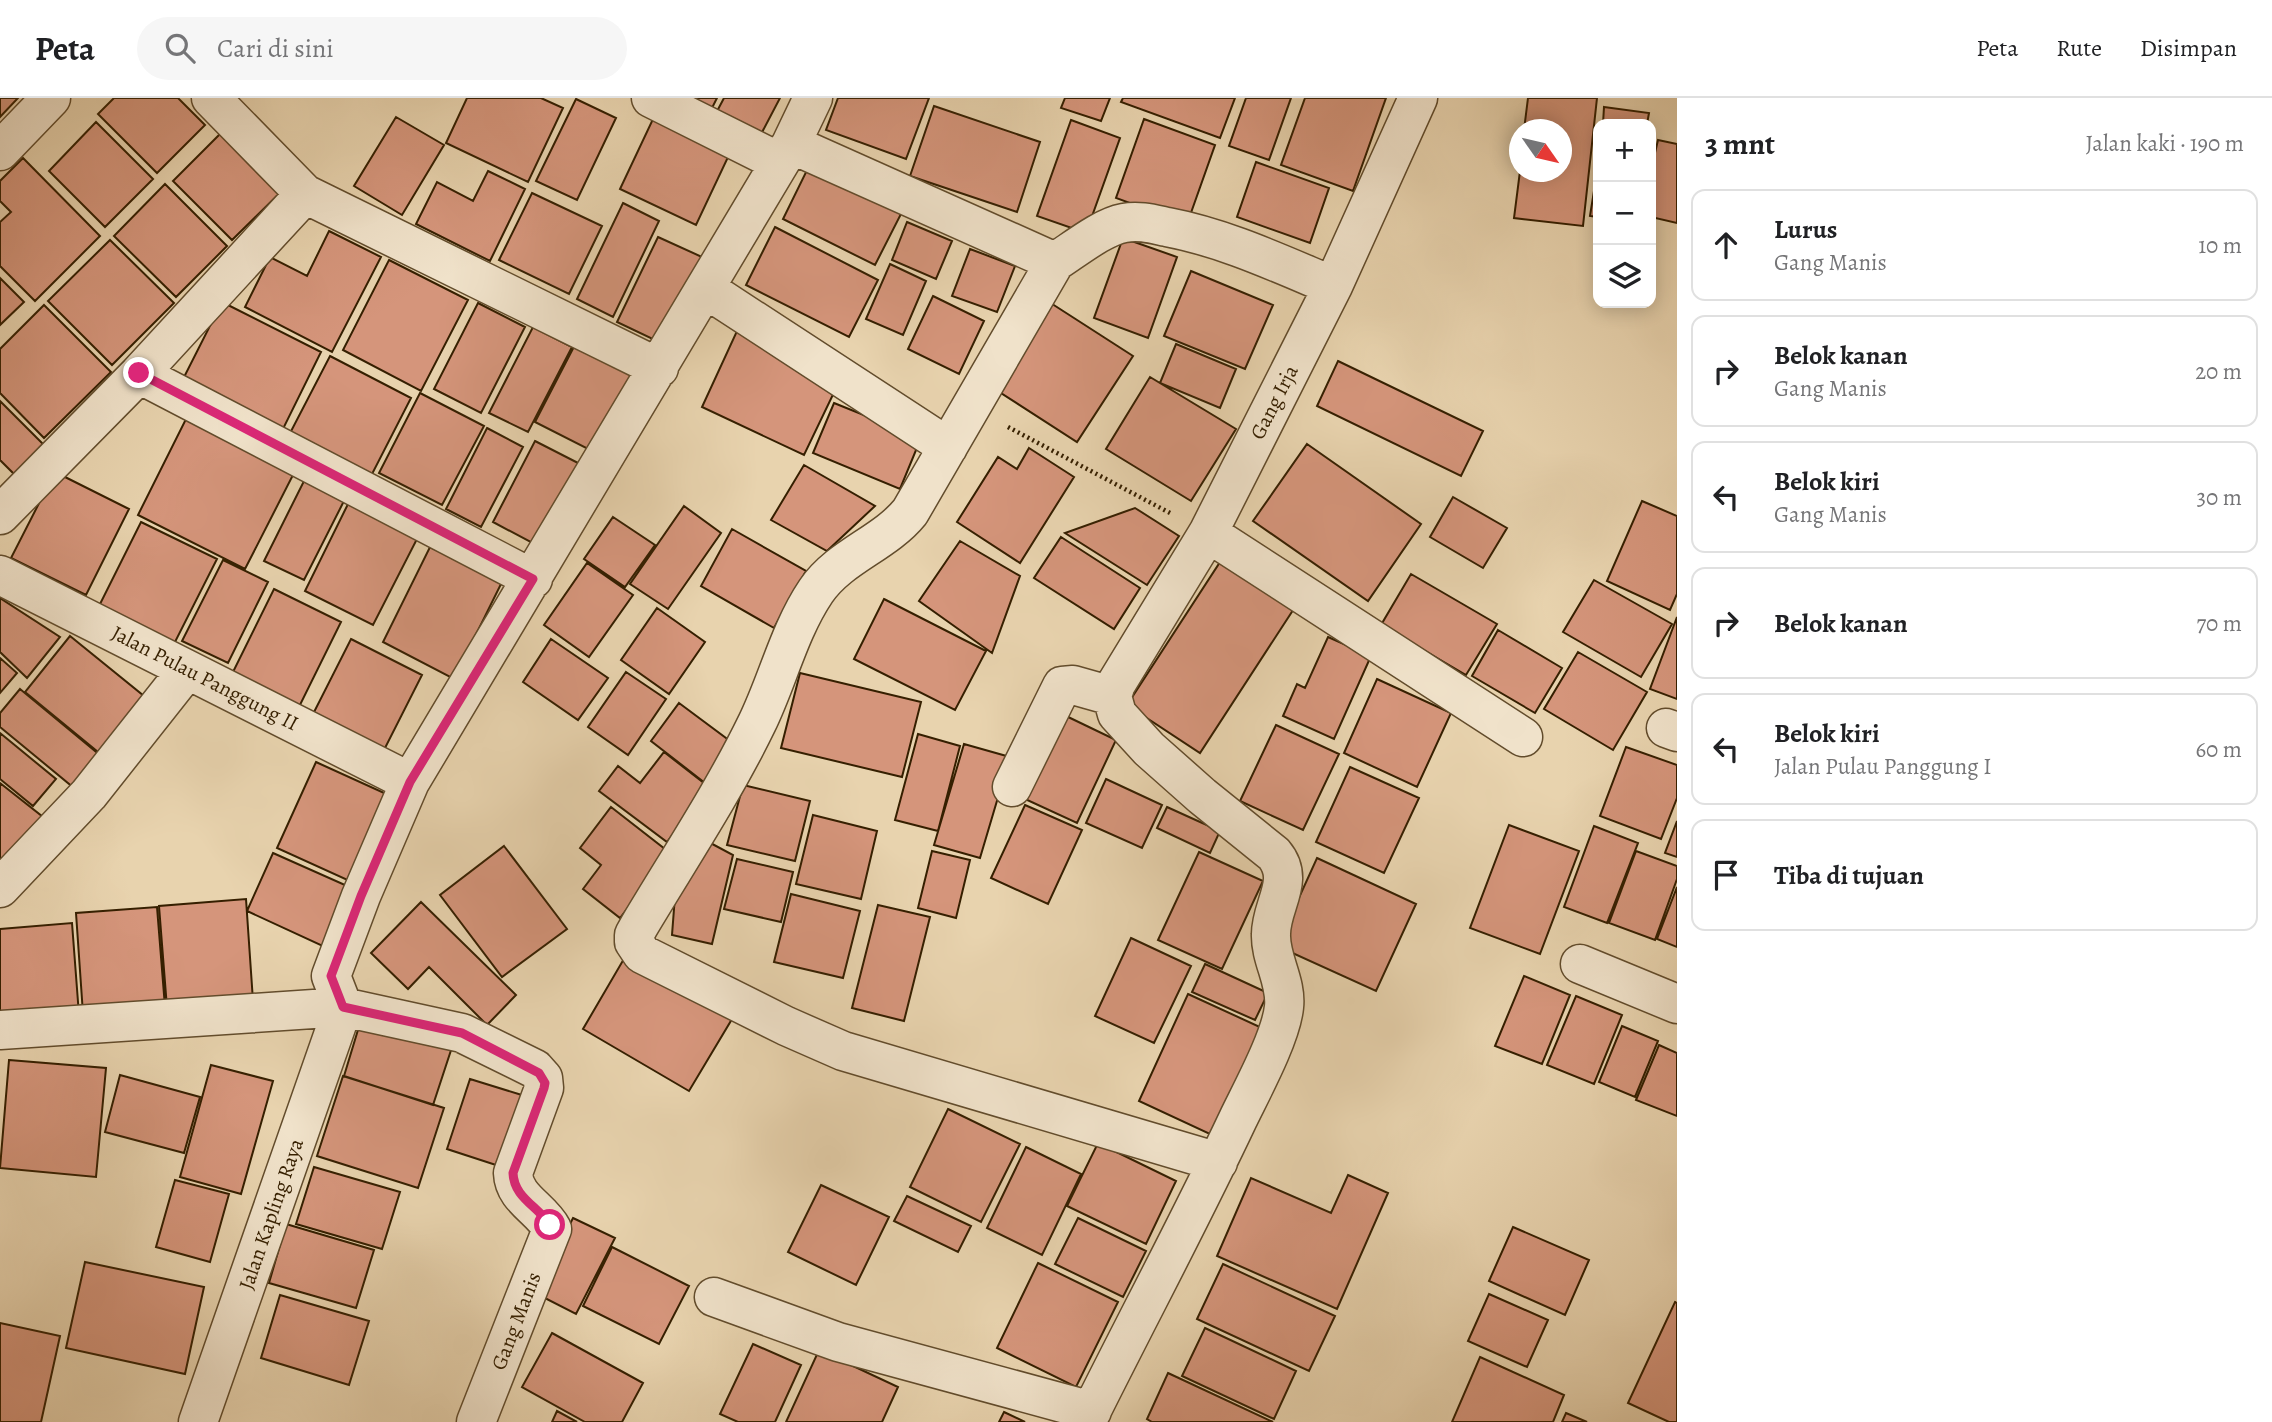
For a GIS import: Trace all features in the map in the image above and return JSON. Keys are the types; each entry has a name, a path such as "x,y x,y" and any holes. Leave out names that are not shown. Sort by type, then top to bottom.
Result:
{"street":[{"path":"0,152 51,98"},
{"path":"211,98 305,194 659,368"},
{"path":"651,98 1055,262"},
{"path":"0,1030 343,1007 331,976 361,896 410,782 706,289 785,153 813,98"},
{"name":"Gang Irja","path":"1112,695 1116,684 1208,533 1333,286 1418,98"},
{"path":"0,515 139,373 305,194"},
{"path":"1218,1162 843,1051 642,954 634,942 634,935 753,730 817,590 855,553 904,519 1055,262 1111,227 1143,222 1234,244 1333,286"},
{"path":"706,289 948,447"},
{"path":"139,373 533,579"},
{"path":"1208,533 1523,737"},
{"name":"Jalan Pulau Panggung II","path":"0,575 410,782"},
{"path":"0,888 89,794 187,670"},
{"path":"714,1297 838,1342 1089,1417 1218,1162 1264,1065 1282,1018 1284,995 1270,931 1284,871 1274,854 1149,749 1117,714 1112,695 1073,685 1062,686 1012,787"},
{"path":"1580,964 1677,1004"},
{"name":"Jalan Kapling Raya","path":"198,1422 343,1007"},
{"name":"Gang Manis","path":"343,1007 462,1033 535,1069 545,1083 513,1173 513,1181 519,1194 547,1220 552,1229 476,1422"}],"path":[{"path":"970,407 1208,533"}],"building":[{"path":"0,98 18,98 0,117"},
{"path":"114,98 178,98 205,125 157,173 98,114"},
{"path":"467,98 541,98 563,108 528,182 446,143"},
{"path":"684,98 717,98 710,112"},
{"path":"724,98 780,98 759,138 715,115"},
{"path":"838,98 929,98 906,159 826,130"},
{"path":"1065,98 1110,98 1101,121 1061,108"},
{"path":"1123,98 1235,98 1220,138 1121,102"},
{"path":"1246,98 1291,98 1269,160 1229,146"},
{"path":"1305,98 1386,98 1353,191 1281,165"},
{"path":"1528,98 1597,98 1583,226 1514,218 1519,182 1572,182 1572,119 1525,119"},
{"path":"576,99 616,118 577,200 536,181"},
{"path":"934,106 1040,142 1017,212 910,176"},
{"path":"1604,107 1649,113 1648,119 1603,119"},
{"path":"396,117 444,145 402,215 354,186"},
{"path":"653,119 729,155 696,225 620,189"},
{"path":"1144,119 1215,145 1187,224 1116,198"},
{"path":"1071,120 1120,138 1086,233 1037,216"},
{"path":"96,122 153,179 105,227 49,171"},
{"path":"226,128 285,188 232,240 173,181"},
{"path":"1658,140 1677,144 1677,223 1656,218"},
{"path":"23,158 100,236 35,301 0,266 0,222 11,212 0,201 0,181"},
{"path":"1256,162 1329,188 1310,243 1237,217"},
{"path":"810,164 903,210 875,265 783,219"},
{"path":"488,171 525,189 490,261 416,224 437,182 473,201"},
{"path":"165,184 227,246 176,297 114,236"},
{"path":"532,193 602,226 569,294 499,260"},
{"path":"623,203 659,221 613,317 577,299"},
{"path":"907,222 952,241 936,279 892,260"},
{"path":"775,227 878,280 849,337 746,285"},
{"path":"329,231 381,257 332,352 245,307 270,257 307,276"},
{"path":"658,237 702,257 661,343 617,322"},
{"path":"1123,238 1177,257 1148,338 1094,318"},
{"path":"110,240 174,303 112,365 48,301"},
{"path":"970,249 1015,266 997,312 952,296"},
{"path":"389,260 468,300 421,391 343,350"},
{"path":"890,264 926,281 903,335 866,319"},
{"path":"1191,271 1273,305 1245,369 1164,336"},
{"path":"0,278 24,302 0,325"},
{"path":"933,296 984,321 959,374 908,349"},
{"path":"1046,300 1133,356 1077,442 990,386"},
{"path":"222,302 321,352 280,435 180,385"},
{"path":"478,303 525,327 481,413 434,389"},
{"path":"44,305 111,372 44,438 0,393 0,349"},
{"path":"533,327 572,347 528,432 489,413"},
{"path":"737,331 840,380 804,455 702,407"},
{"path":"580,335 637,364 592,451 535,422"},
{"path":"1176,344 1236,369 1220,408 1160,383"},
{"path":"330,356 411,398 370,478 288,437"},
{"path":"1338,361 1483,431 1461,476 1317,406"},
{"path":"1150,377 1236,429 1191,501 1106,449"},
{"path":"420,393 484,426 442,505 379,473"},
{"path":"0,401 43,444 14,474 0,460"},
{"path":"834,403 921,438 900,489 813,453"},
{"path":"186,419 294,473 245,569 138,515"},
{"path":"487,428 523,447 481,527 446,509"},
{"path":"535,441 582,465 540,547 493,522"},
{"path":"1307,444 1421,524 1368,601 1253,521"},
{"path":"1029,448 1074,477 1020,563 957,522 998,457 1017,469"},
{"path":"804,465 875,506 827,551 771,520"},
{"path":"55,472 129,509 86,595 11,558"},
{"path":"307,475 347,495 304,580 264,561"},
{"path":"1453,497 1507,528 1483,568 1430,537"},
{"path":"1642,501 1677,516 1677,594 1670,610 1607,581"},
{"path":"349,502 418,537 373,625 305,591"},
{"path":"684,506 721,533 668,609 630,584"},
{"path":"1135,508 1179,536 1147,585 1065,533"},
{"path":"613,517 655,545 625,587 584,559"},
{"path":"141,522 217,559 174,644 99,606"},
{"path":"732,529 806,571 774,628 701,586"},
{"path":"1061,537 1140,588 1114,629 1034,578"},
{"path":"960,541 1020,576 992,653 919,601"},
{"path":"430,547 502,582 454,679 383,642"},
{"path":"1224,556 1297,604 1200,753 1127,705"},
{"path":"223,560 268,582 228,663 182,641"},
{"path":"587,563 633,595 589,657 544,625"},
{"path":"1411,574 1497,624 1466,675 1381,625"},
{"path":"1594,580 1672,624 1641,677 1563,632"},
{"path":"274,589 341,622 297,711 230,678"},
{"path":"0,598 60,637 27,678 0,652"},
{"path":"884,599 986,651 955,710 854,659"},
{"path":"657,608 705,642 669,694 621,660"},
{"path":"1677,617 1677,699 1650,689"},
{"path":"1498,630 1562,668 1535,713 1472,676"},
{"path":"70,636 155,705 109,761 25,692"},
{"path":"1328,637 1371,656 1334,739 1283,716 1297,684 1305,688"},
{"path":"351,639 422,675 383,752 312,716"},
{"path":"551,639 608,678 578,720 523,682"},
{"path":"1578,652 1647,692 1613,750 1544,709"},
{"path":"0,658 17,673 0,693"},
{"path":"626,672 666,699 628,755 588,727"},
{"path":"800,673 921,702 902,777 781,748"},
{"path":"1377,679 1451,713 1417,787 1344,753"},
{"path":"20,689 101,756 74,788 0,727 0,713"},
{"path":"679,703 734,744 705,783 651,741"},
{"path":"1064,715 1116,740 1077,823 1025,799"},
{"path":"1276,725 1339,754 1303,830 1240,801"},
{"path":"0,733 56,779 33,806 0,779"},
{"path":"918,734 960,746 938,831 895,820"},
{"path":"964,744 1010,757 980,858 934,845"},
{"path":"1626,747 1677,765 1677,798 1661,839 1600,816"},
{"path":"664,752 709,787 667,842 599,791 618,766 640,783"},
{"path":"316,762 393,797 354,883 277,848"},
{"path":"1350,767 1419,798 1384,873 1316,842"},
{"path":"1106,779 1162,805 1142,848 1086,823"},
{"path":"0,783 43,817 0,870"},
{"path":"743,785 810,801 795,861 727,845"},
{"path":"1025,805 1082,830 1048,904 991,878"},
{"path":"611,807 670,853 620,918 583,889 601,865 580,848"},
{"path":"1167,807 1220,831 1210,853 1157,828"},
{"path":"813,815 877,831 861,899 796,884"},
{"path":"1677,821 1677,857 1665,853"},
{"path":"1509,825 1579,851 1540,954 1470,928"},
{"path":"1594,826 1638,843 1607,923 1564,907"},
{"path":"703,839 733,855 712,944 672,935 676,883"},
{"path":"504,846 567,929 502,977 440,895"},
{"path":"932,851 970,860 956,918 918,908"},
{"path":"1636,851 1677,866 1677,879 1655,940 1609,923"},
{"path":"1199,852 1263,881 1222,969 1158,940"},
{"path":"273,853 354,889 327,948 247,911"},
{"path":"1317,858 1416,904 1376,991 1277,946"},
{"path":"737,859 793,872 781,922 724,909"},
{"path":"1677,887 1677,947 1657,939"},
{"path":"791,894 860,911 843,978 774,962"},
{"path":"246,899 253,1001 167,1008 159,906"},
{"path":"421,902 516,995 487,1025 429,967 408,989 371,953"},
{"path":"878,905 930,917 904,1021 852,1008"},
{"path":"157,907 165,1007 83,1014 76,913"},
{"path":"72,923 79,1015 0,1021 0,929"},
{"path":"1131,938 1191,966 1154,1043 1095,1016"},
{"path":"625,957 732,1019 689,1091 583,1029"},
{"path":"1205,964 1268,993 1255,1020 1192,992"},
{"path":"1524,976 1570,995 1542,1064 1495,1046"},
{"path":"1188,994 1262,1028 1212,1135 1139,1101"},
{"path":"1576,996 1622,1015 1594,1084 1547,1065"},
{"path":"361,1020 455,1038 433,1105 344,1076"},
{"path":"1622,1026 1658,1041 1635,1097 1599,1082"},
{"path":"1659,1045 1677,1053 1677,1116 1636,1100"},
{"path":"9,1060 106,1068 96,1177 0,1168"},
{"path":"211,1065 273,1081 241,1194 180,1177"},
{"path":"120,1075 200,1097 184,1153 105,1132"},
{"path":"343,1076 444,1108 418,1188 317,1156"},
{"path":"470,1079 525,1096 502,1167 447,1149"},
{"path":"948,1109 1020,1144 981,1222 910,1187"},
{"path":"1098,1143 1176,1181 1146,1244 1067,1206"},
{"path":"1026,1147 1081,1174 1042,1255 987,1228"},
{"path":"314,1167 400,1192 382,1249 296,1224"},
{"path":"1348,1175 1388,1193 1337,1309 1217,1256 1251,1178 1331,1213"},
{"path":"175,1180 229,1194 210,1262 156,1247"},
{"path":"821,1185 889,1217 856,1285 788,1252"},
{"path":"907,1196 971,1226 958,1252 894,1221"},
{"path":"573,1218 615,1238 576,1314 535,1293"},
{"path":"1078,1218 1146,1251 1123,1297 1055,1264"},
{"path":"286,1224 374,1250 356,1308 269,1283"},
{"path":"1513,1227 1589,1260 1565,1315 1489,1281"},
{"path":"612,1247 689,1286 659,1344 583,1306"},
{"path":"85,1262 204,1287 185,1374 66,1348"},
{"path":"1038,1263 1118,1302 1076,1387 997,1348"},
{"path":"1223,1264 1335,1316 1309,1371 1197,1319"},
{"path":"1489,1294 1548,1320 1527,1367 1468,1341"},
{"path":"280,1295 369,1321 349,1385 261,1358"},
{"path":"1675,1302 1677,1422 1669,1422 1628,1403"},
{"path":"0,1323 60,1336 41,1422 0,1422"},
{"path":"1205,1328 1296,1371 1274,1419 1182,1376"},
{"path":"552,1333 643,1383 622,1422 585,1422 522,1387"},
{"path":"753,1344 801,1365 775,1422 738,1422 720,1414"},
{"path":"819,1350 898,1387 882,1422 786,1422"},
{"path":"1480,1357 1564,1395 1553,1422 1452,1422"},
{"path":"1168,1373 1273,1422 1152,1422 1147,1419"},
{"path":"557,1411 577,1422 552,1422"},
{"path":"1004,1412 1025,1422 999,1422"},
{"path":"1566,1413 1587,1422 1562,1422"}],"route":[{"path":"139,373 533,579 410,782 361,896 331,976 343,1007 462,1033 539,1073 545,1083 544,1088 513,1173 513,1181 519,1194 550,1225"}]}
